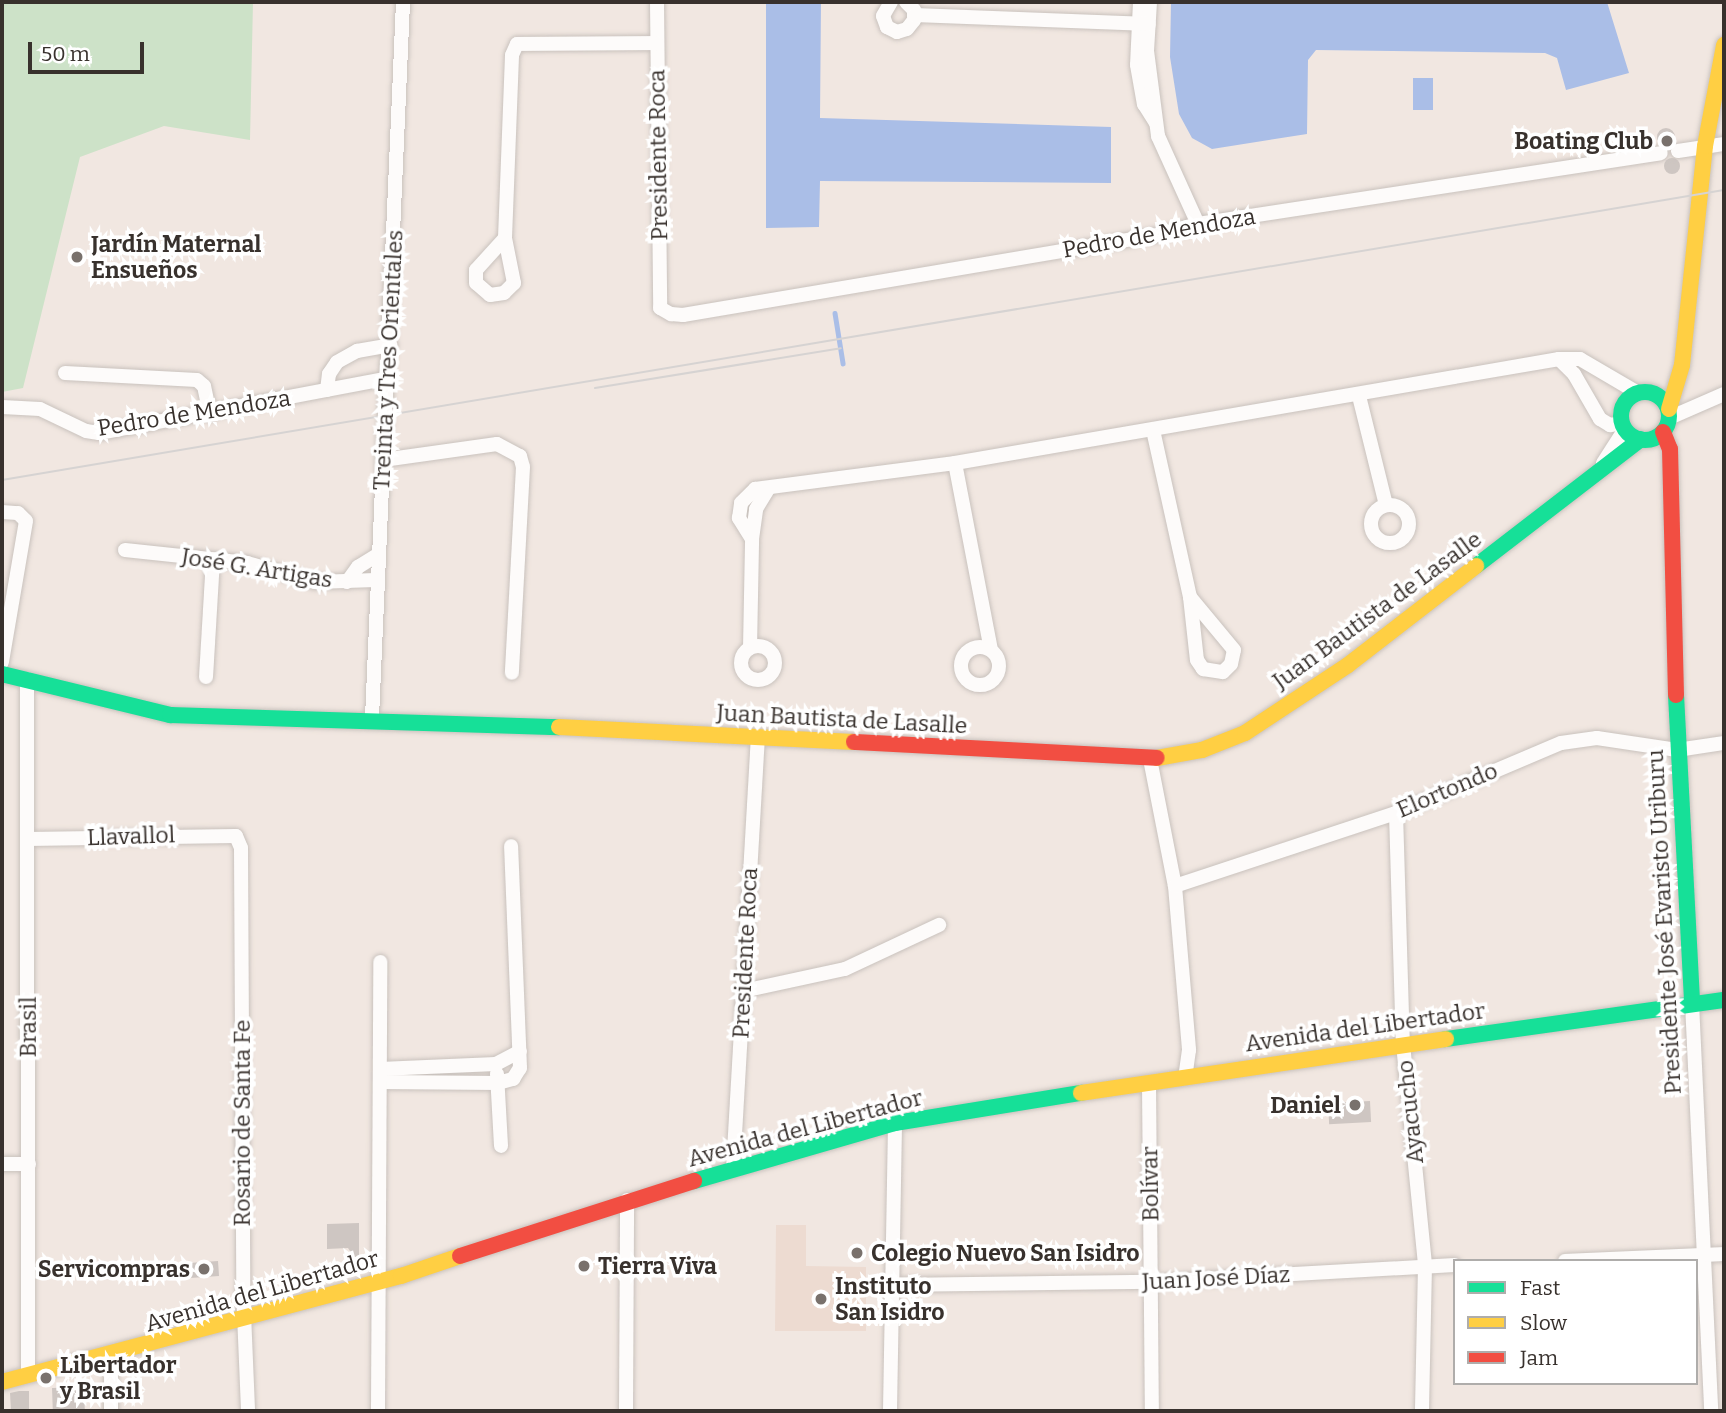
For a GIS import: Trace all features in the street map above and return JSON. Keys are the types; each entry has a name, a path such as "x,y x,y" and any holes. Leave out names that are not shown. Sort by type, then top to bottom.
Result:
{"street":[{"name":"Treinta y Tres Orientales","path":"372,718 377,555 389,378 403,2"},
{"name":"Presidente Roca","path":"657,2 660,308"},
{"path":"891,2 883,16 891,30 907,29 915,15"},
{"path":"906,2 915,15"},
{"path":"1140,2 1156,123 1198,224"},
{"path":"1144,23 1150,2"},
{"path":"915,15 1144,23"},
{"path":"505,238 512,55 517,44 656,43"},
{"name":"Presidente José Evaristo Uriburu","path":"1710,1411 1692,1003 1677,750 1670,449 1667,420 1682,365 1705,146 1724,45"},
{"path":"1678,151 1724,144"},
{"name":"Pedro de Mendoza","path":"660,308 683,315 1166,233 1198,224 1661,153"},
{"path":"327,390 329,374 337,362 357,351 390,345"},
{"path":"1559,359 1574,374 1600,419 1609,425 1624,426 1641,439"},
{"path":"750,648 752,539 738,518 741,503 747,493 956,463 1359,396 1559,359 1580,359 1646,393 1667,420 1724,394"},
{"path":"1624,426 1624,405 1646,393 1682,365"},
{"path":"65,373 197,380 204,386 210,414"},
{"name":"Pedro de Mendoza","path":"2,407 40,409 99,433 389,378"},
{"path":"1359,396 1386,505"},
{"name":"Juan Bautista de Lasalle","path":"2,674 122,706 170,715 372,718 1150,759 1202,750 1245,733 1348,666 1667,420"},
{"name":"Juan Bautista de Lasalle","path":"1595,474 1624,426"},
{"path":"1153,430 1190,597 1197,660 1203,669 1223,672 1231,664 1234,650 1190,597"},
{"path":"383,460 497,444 520,456 523,467 512,673"},
{"path":"956,463 991,650"},
{"path":"2,512 18,513 26,521 2,662"},
{"name":"José G. Artigas","path":"125,550 247,563 292,578 347,582 376,580"},
{"name":"José G. Artigas","path":"347,582 358,567 377,555"},
{"path":"206,677 214,559"},
{"name":"Brasil","path":"27,679 28,1375"},
{"name":"Presidente Roca","path":"733,1169 758,737"},
{"name":"Elortondo","path":"1175,886 1396,813 1562,743 1597,738 1677,750 1724,743"},
{"path":"1150,759 1175,886 1189,1050 1185,1077"},
{"name":"Ayacucho","path":"1396,813 1403,1044 1425,1266 1422,1411"},
{"name":"Llavallol","path":"27,839 236,836"},
{"name":"Rosario de Santa Fe","path":"236,836 240,848 248,1411"},
{"path":"380,1075 455,1083 499,1083 513,1079 520,1068 511,846"},
{"path":"743,991 845,969 939,925"},
{"path":"378,1411 381,1281 380,962"},
{"name":"Avenida del Libertador","path":"2,1382 111,1357 245,1321 381,1281 627,1200 895,1124 1403,1044 1724,1000"},
{"path":"380,1075 456,1065 496,1064 520,1051"},
{"path":"496,1064 502,1146"},
{"path":"455,1083 456,1065"},
{"name":"Bolívar","path":"1149,1083 1152,1411"},
{"path":"890,1411 895,1124"},
{"path":"2,1164 29,1164"},
{"path":"626,1411 627,1200"},
{"path":"1611,1259 1724,1254"},
{"name":"Juan José Díaz","path":"892,1285 1152,1282 1453,1265"},
{"path":"111,1357 111,1411"}],"shaded area":[{"name":"Instituto San Isidro","path":"776,1225 806,1225 806,1266 866,1267 866,1331 775,1331"}],"green space":[{"path":"2,2 253,2 250,140 164,126 80,157 23,388 2,392"}],"water":[{"path":"766,2 821,2 820,118 1111,127 1111,183 820,181 819,227 766,228"},
{"path":"1171,2 1607,2 1629,73 1566,90 1557,58 1545,53 1316,50 1308,60 1307,134 1212,149 1192,138 1179,114 1170,57"},
{"path":"1413,78 1433,78 1433,110 1413,110"}],"building":[{"path":"1666,128 1672,131 1675,137 1672,143 1666,146 1660,143 1657,137 1660,131"},
{"path":"1669,158 1675,158 1680,166 1678,172 1669,174 1664,169 1664,163"},
{"path":"1370,1101 1371,1122 1329,1124 1328,1103"},
{"path":"359,1223 359,1265 348,1248 327,1249 327,1224"},
{"name":"Servicompras","path":"218,1261 219,1276 190,1278 189,1263"},
{"path":"84,1387 85,1411 53,1411 52,1388"},
{"path":"29,1391 29,1411 11,1411 10,1393"}],"waterway":[{"path":"835,313 843,363"}],"tram line":[{"path":"2,480 1724,190"},
{"path":"595,388 841,348"}],"traffic: fast":[{"path":"1645,392 1662,399 1669,416 1662,433 1645,440 1628,433 1621,416 1628,399 1645,392"},
{"path":"1476,566 1641,439"},
{"path":"2,674 170,715 559,727"},
{"path":"1676,695 1692,1003"},
{"path":"1446,1039 1724,1000"},
{"path":"694,1181 895,1123 1081,1093"}],"traffic: slow":[{"path":"1669,409 1682,365 1705,146 1724,45"},
{"path":"1157,758 1202,750 1245,733 1348,665 1476,566"},
{"path":"559,727 854,742"},
{"path":"1081,1093 1446,1039"},
{"path":"2,1382 401,1276 460,1256"}],"traffic: jam":[{"path":"1663,432 1670,449 1676,695"},
{"path":"854,742 1157,758"},
{"path":"460,1256 694,1181"}],"place":[{"name":"Boating Club","path":"1667,141"},
{"name":"Jardín Maternal Ensueños","path":"77,257"},
{"name":"Daniel","path":"1355,1105"},
{"name":"Colegio Nuevo San Isidro","path":"857,1253"},
{"name":"Tierra Viva","path":"584,1266"},
{"name":"Servicompras","path":"204,1269"},
{"name":"Instituto San Isidro","path":"821,1299"},
{"name":"Libertador y Brasil","path":"46,1378"}]}
